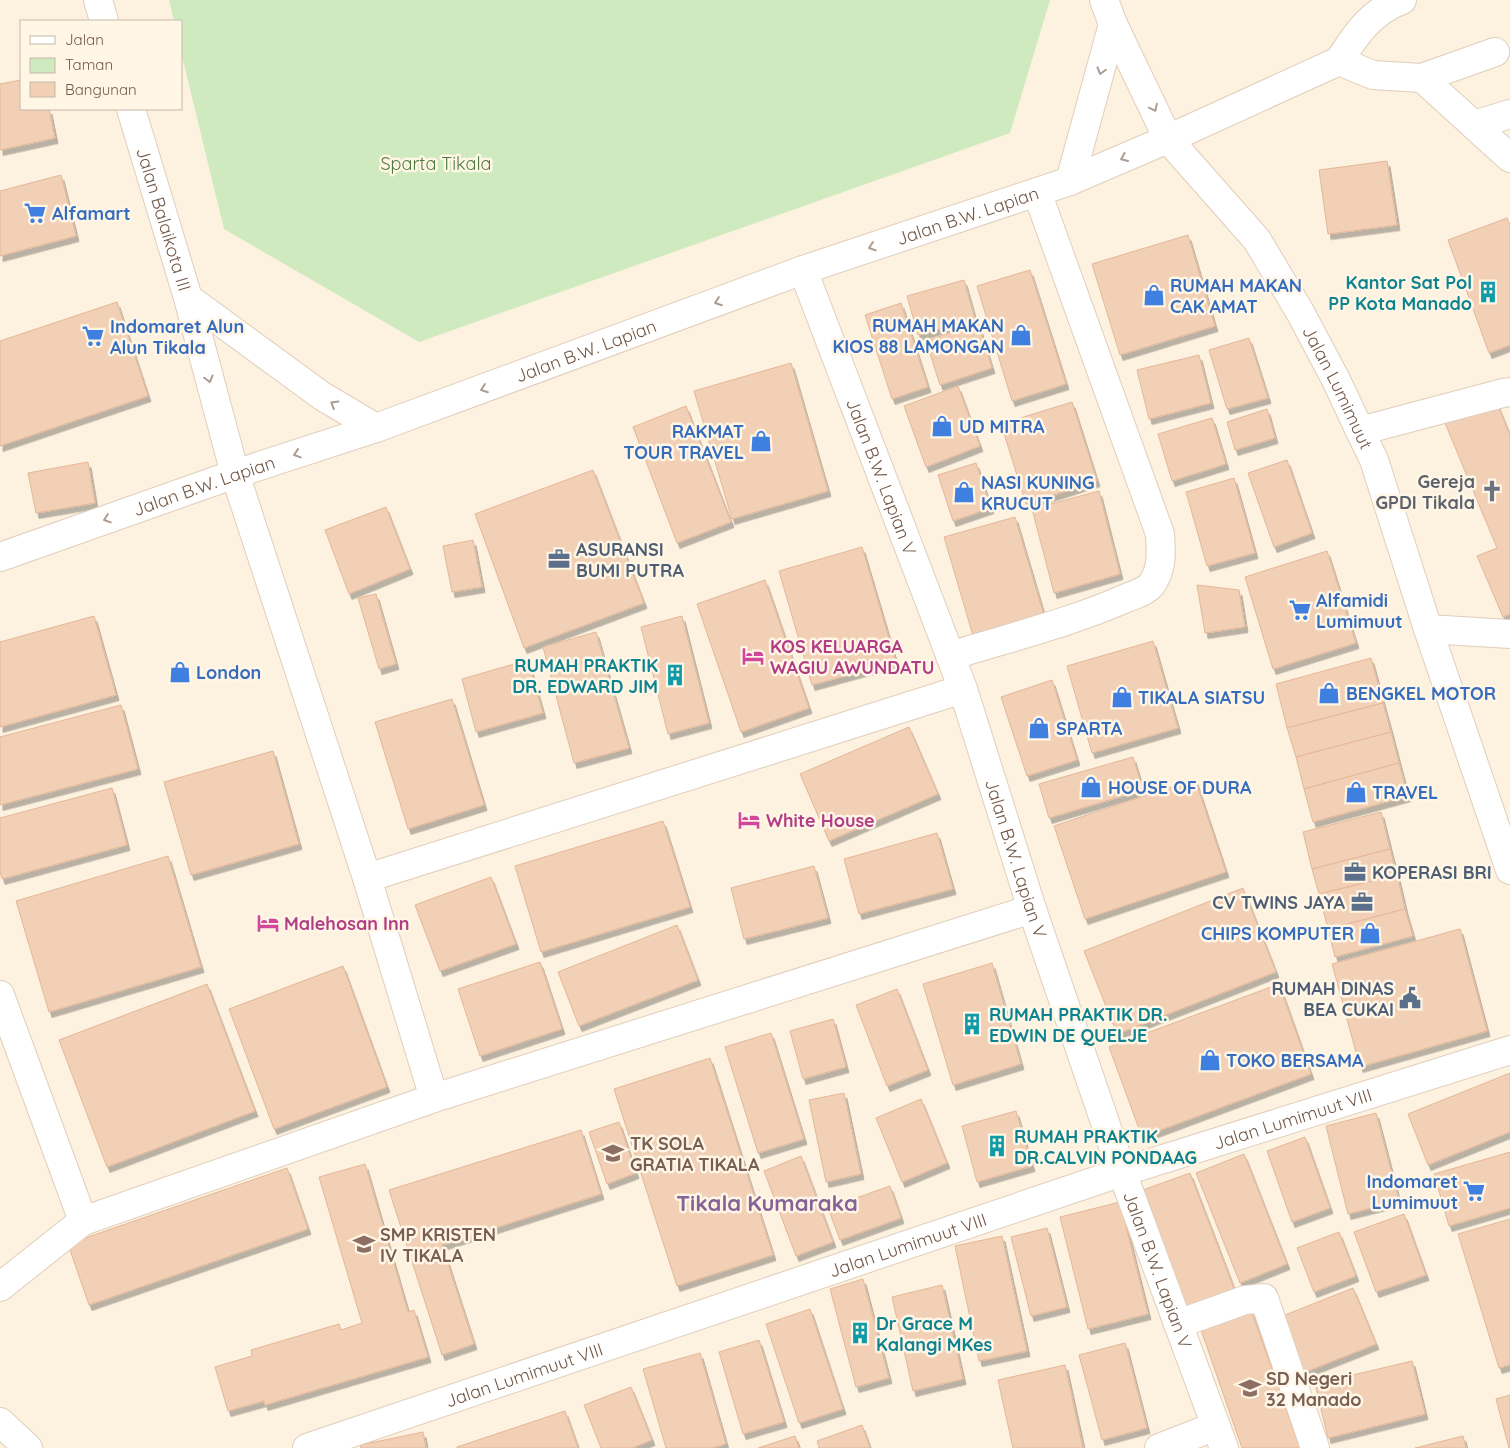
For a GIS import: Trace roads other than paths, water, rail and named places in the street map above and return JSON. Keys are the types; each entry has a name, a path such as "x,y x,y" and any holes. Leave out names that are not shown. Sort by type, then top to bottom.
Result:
{"street":[{"path":"1394,1 1359,30 1338,61 1373,75 1422,78 1495,52"},
{"path":"1070,181 1108,12"},
{"name":"Jalan Lumimuut","path":"1108,12 1168,138 1257,240 1300,312 1336,380 1374,460 1428,629 1510,870"},
{"name":"Jalan B.W. Lapian","path":"0,557 235,474 376,428 804,270 1070,181 1338,61"},
{"path":"1422,78 1510,158"},
{"name":"Jalan Balaikota III","path":"131,110 188,298 235,474 366,878 434,1098"},
{"path":"1474,125 1510,114"},
{"path":"950,656 1103,608 1136,594 1150,586 1159,572 1162,557 1160,534 1036,192"},
{"name":"Jalan B.W. Lapian V","path":"804,270 963,689 1032,909 1122,1172 1220,1437"},
{"path":"188,298 322,396 376,428"},
{"path":"1360,431 1503,392 1510,392"},
{"path":"1428,629 1510,634"},
{"path":"366,878 963,689"},
{"path":"0,1287 83,1222 434,1098 1032,909"},
{"path":"0,995 83,1222"},
{"name":"Jalan Lumimuut VIII","path":"308,1448 1122,1172 1510,1050"},
{"path":"1178,1324 1245,1300 1264,1298 1315,1448"},
{"path":"0,1422 28,1448"},
{"path":"1159,1448 1220,1437"}],"place":[{"name":"Alfamart","path":"35,213"},
{"name":"Kantor Sat Pol PP Kota Manado","path":"1488,292"},
{"name":"RUMAH MAKAN CAK AMAT","path":"1154,295"},
{"name":"RUMAH MAKAN KIOS 88 LAMONGAN","path":"1021,335"},
{"name":"Indomaret Alun Alun Tikala","path":"93,336"},
{"name":"UD MITRA","path":"942,426"},
{"name":"RAKMAT TOUR TRAVEL","path":"761,441"},
{"name":"Gereja GPDI Tikala","path":"1492,491"},
{"name":"NASI KUNING KRUCUT","path":"964,492"},
{"name":"ASURANSI BUMI PUTRA","path":"559,559"},
{"name":"Alfamidi Lumimuut","path":"1300,610"},
{"name":"KOS KELUARGA WAGIU AWUNDATU","path":"753,656"},
{"name":"London","path":"180,672"},
{"name":"RUMAH PRAKTIK DR. EDWARD JIM","path":"675,675"},
{"name":"BENGKEL MOTOR","path":"1329,693"},
{"name":"TIKALA SIATSU","path":"1122,697"},
{"name":"SPARTA","path":"1039,728"},
{"name":"HOUSE OF DURA","path":"1091,787"},
{"name":"TRAVEL","path":"1356,792"},
{"name":"White House","path":"749,820"},
{"name":"KOPERASI BRI","path":"1355,872"},
{"name":"CV TWINS JAYA","path":"1362,902"},
{"name":"Malehosan Inn","path":"268,923"},
{"name":"CHIPS KOMPUTER","path":"1370,933"},
{"name":"RUMAH DINAS BEA CUKAI","path":"1410,998"},
{"name":"RUMAH PRAKTIK DR. EDWIN DE QUELJE","path":"972,1024"},
{"name":"TOKO BERSAMA","path":"1210,1060"},
{"name":"RUMAH PRAKTIK DR.CALVIN PONDAAG","path":"997,1146"},
{"name":"TK SOLA GRATIA TIKALA","path":"613,1153"},
{"name":"Indomaret Lumimuut","path":"1474,1191"},
{"name":"SMP KRISTEN IV TIKALA","path":"364,1244"},
{"name":"Dr Grace M Kalangi MKes","path":"860,1333"},
{"name":"SD Negeri 32 Manado","path":"1250,1388"}],"district":[{"name":"Tikala Kumaraka","path":"767,1203"}],"park label":[{"name":"Sparta Tikala","path":"436,163"}]}
